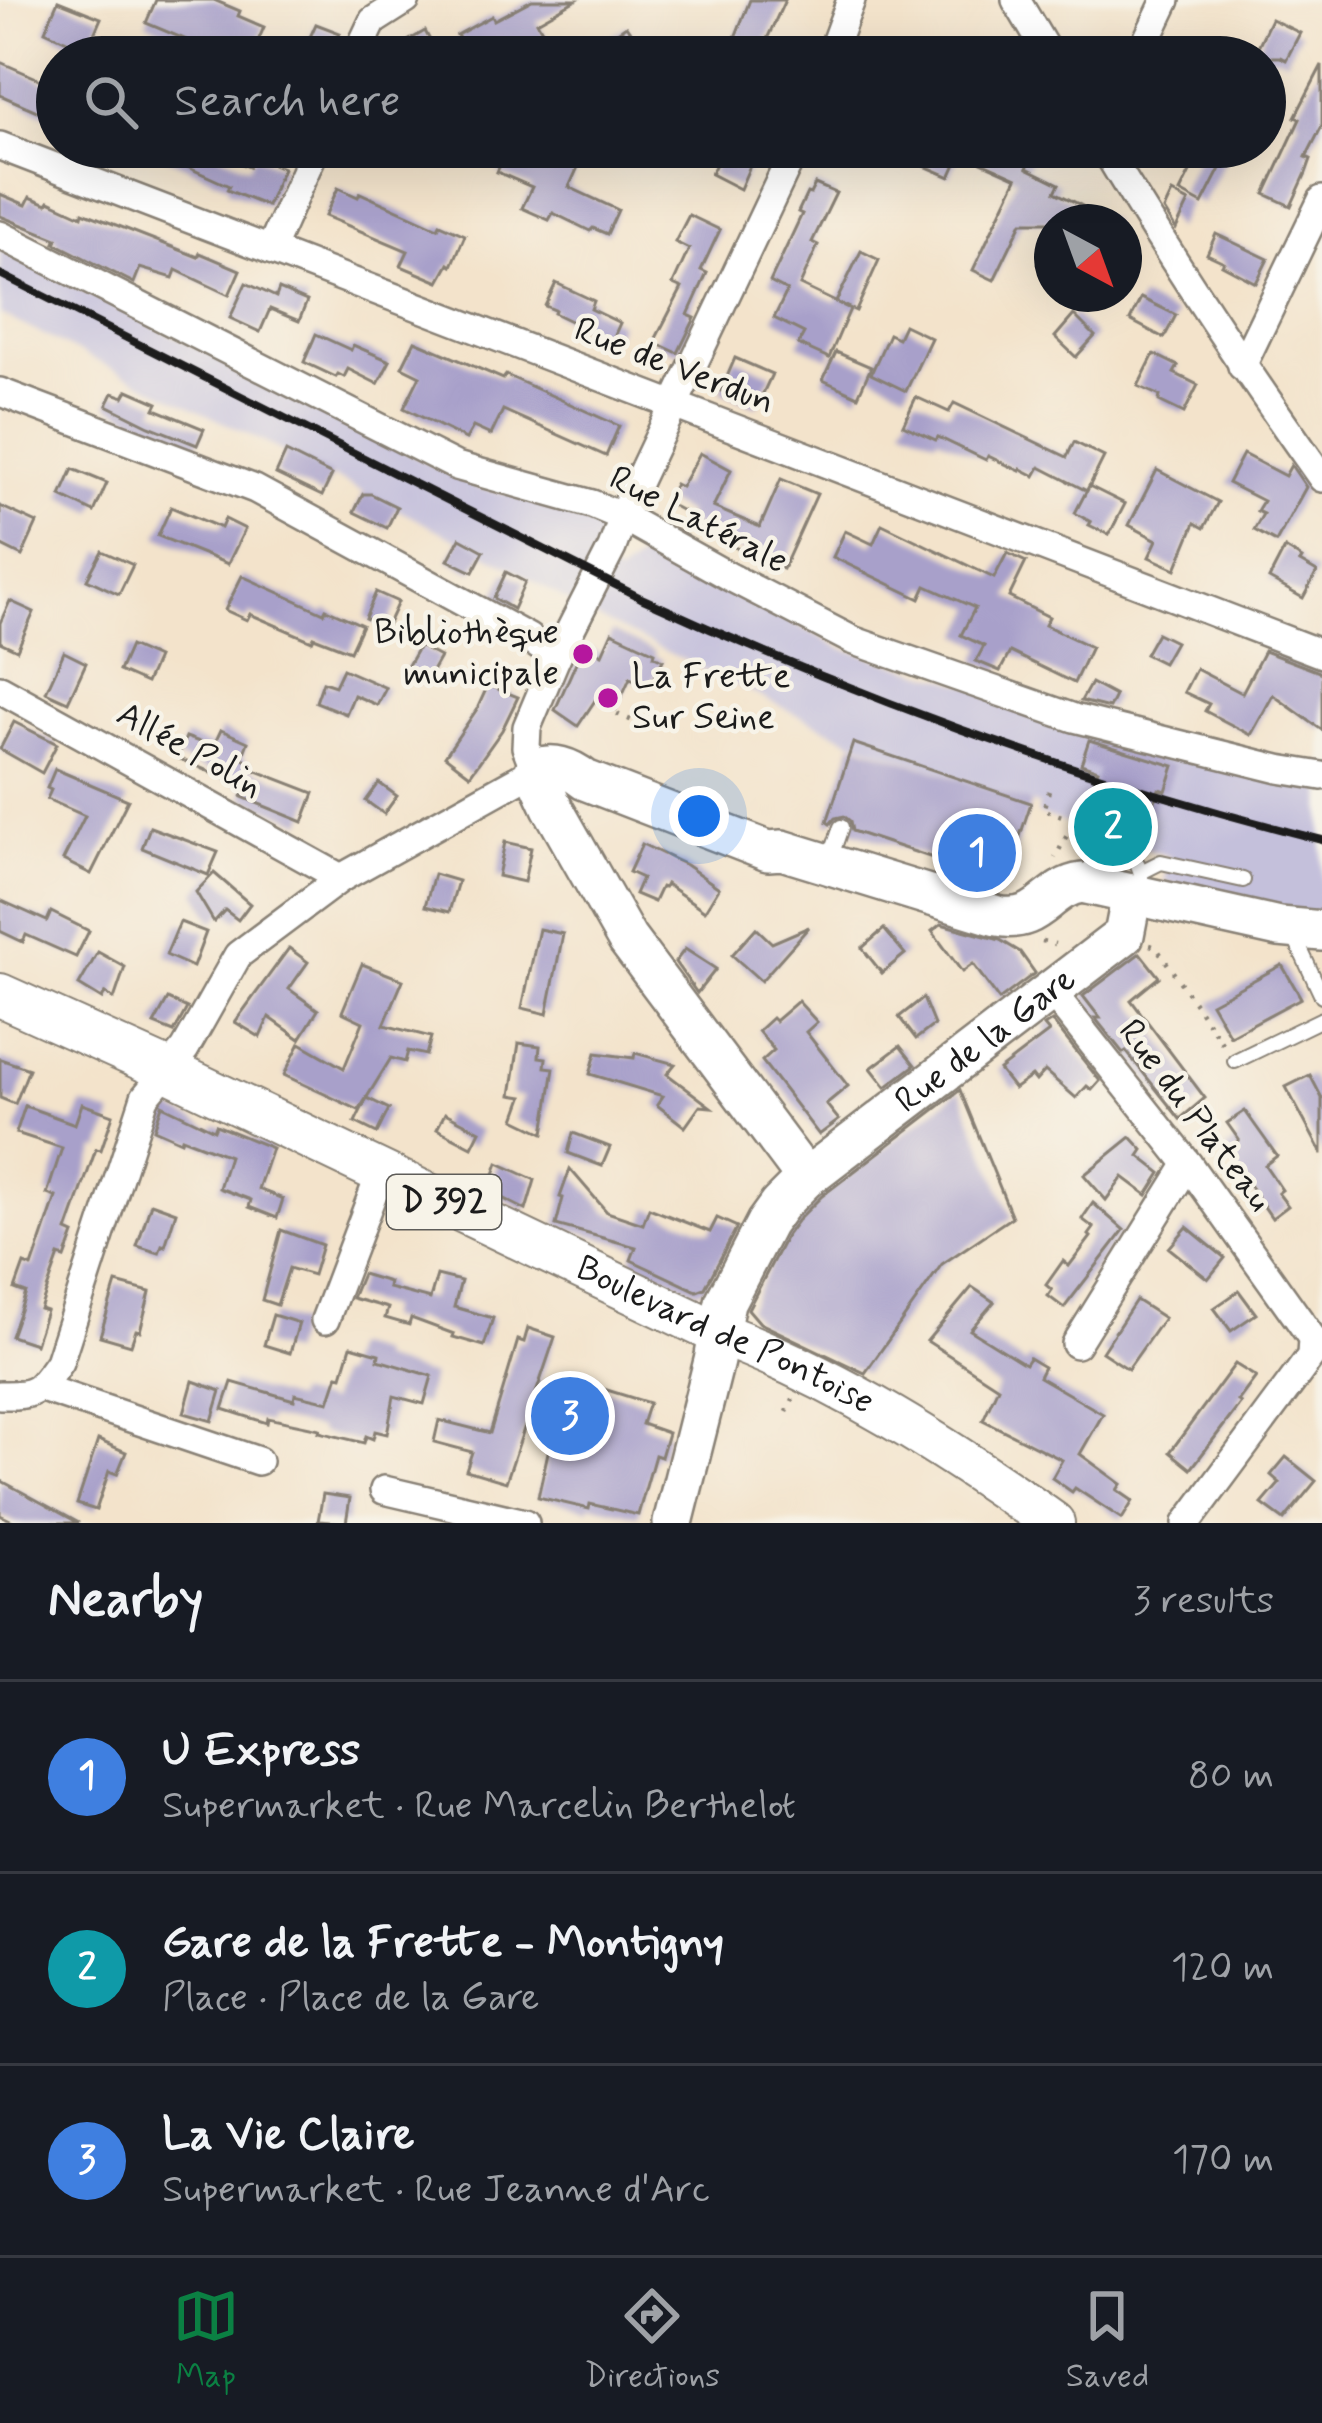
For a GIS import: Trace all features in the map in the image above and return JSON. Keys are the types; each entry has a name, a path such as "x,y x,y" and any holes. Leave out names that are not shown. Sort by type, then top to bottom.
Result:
{"main road":[{"name":"Boulevard de Pontoise","path":"0,995 860,1399 1053,1523"}],"street":[{"path":"366,36 373,21 406,0"},
{"path":"838,36 851,0"},
{"path":"1016,0 1037,36"},
{"path":"1149,36 1166,0"},
{"name":"Rue de Verdun","path":"0,146 36,160"},
{"name":"Rue de Verdun","path":"57,168 1322,654"},
{"path":"270,250 307,168"},
{"path":"786,168 612,548 556,658 524,736 552,807 627,939 806,1178"},
{"path":"1117,168 1169,256 1322,478"},
{"path":"1242,366 1322,200"},
{"name":"Rue Latérale","path":"0,235 456,466 623,517 852,640 1074,718 1322,776"},
{"path":"0,392 255,489 527,637 556,658"},
{"name":"Allée Polin","path":"0,689 341,878"},
{"path":"0,1395 29,1394 42,1388 59,1362 145,1097 185,1049 238,955 341,878 545,765 565,768 768,851 835,846 987,914 1010,919 1026,916 1073,884 1066,876"},
{"path":"552,807 570,787 585,780"},
{"path":"1066,876 1138,887 1306,930"},
{"name":"Rue de la Gare","path":"673,1523 725,1302 779,1204 806,1178 1124,935 1138,887"},
{"name":"Rue du Plateau","path":"1051,991 1188,1164 1312,1338 1310,1356 1186,1523"},
{"path":"1076,1344 1188,1164"},
{"path":"325,1320 381,1172"},
{"path":"42,1388 258,1461"},
{"path":"384,1490 525,1523"}],"lane":[{"path":"1138,887 1161,862 1243,880"},
{"path":"1306,930 1322,996"},
{"path":"1235,1061 1322,1019"}],"path":[{"path":"617,714 644,726"},
{"path":"1049,791 1043,810 1075,820 1066,876"},
{"path":"1139,941 1156,947 1235,1061"}],"shaded area":[{"path":"0,249 478,488 558,502 594,518 601,539 593,560 618,575 639,558 663,555 841,648 1322,789 1322,920 1164,882 1170,857 1037,814 1039,806 853,741 596,618 507,565 0,314"}],"building":[{"path":"156,0 214,0 264,27 260,36 177,36 146,23"},
{"path":"532,0 576,0 537,22 545,36 457,35 492,16 494,20"},
{"path":"750,0 785,0 768,36 736,36"},
{"path":"58,1 101,18 93,36 56,36 45,31"},
{"path":"1271,19 1300,33 1286,60 1286,36 1263,36"},
{"path":"316,24 340,33 339,36 311,36"},
{"path":"626,26 633,36 612,36"},
{"path":"0,62 36,78 36,111 0,95"},
{"path":"1322,65 1322,126 1306,157 1311,159 1291,206 1265,194 1277,168 1286,168 1286,149 1300,119 1295,117"},
{"path":"189,168 283,168 267,206 227,190 229,186"},
{"path":"499,168 578,168 569,187 618,210 607,234 553,213 549,220 522,208 532,187 497,172"},
{"path":"714,168 749,168 740,189 711,174"},
{"path":"929,168 954,168 950,177"},
{"path":"995,168 1027,168 1059,184 1055,192 1079,204 1034,204 1034,222 1022,222 994,280 973,270 1017,178"},
{"path":"1192,168 1220,168 1202,204 1180,192"},
{"path":"815,184 836,193 812,242 818,245 800,285 850,309 829,358 798,344 804,333 774,318 787,291 770,282 802,214 798,212"},
{"path":"338,188 465,235 452,266 439,282 401,266 408,251 325,216"},
{"path":"1172,193 1189,202 1176,229 1164,210"},
{"path":"0,194 26,205 30,197 49,201 240,270 229,295 176,270 173,278 140,268 134,283 55,243 57,239 0,216"},
{"path":"689,215 720,230 701,270 707,273 688,315 695,318 678,353 654,342 682,288 673,284 689,249 675,242"},
{"path":"1216,234 1268,259 1256,283 1207,254"},
{"path":"861,251 879,260 856,311 836,302"},
{"path":"246,283 276,297 279,289 307,301 299,321 270,309 260,332 230,318"},
{"path":"556,283 594,301 591,309 620,323 612,341 545,306"},
{"path":"1142,298 1176,315 1164,338 1130,320 1134,312 1142,312"},
{"path":"1074,315 1095,336 1076,357 1055,337"},
{"path":"904,325 931,338 906,391 871,374 889,334 898,338"},
{"path":"316,334 390,361 378,384 348,369 344,377 336,377 304,362"},
{"path":"415,341 503,379 506,375 619,426 606,456 503,410 491,435 473,427 466,439 404,408 420,376 402,367"},
{"path":"836,352 871,367 858,396 823,380"},
{"path":"1154,354 1178,366 1174,373 1198,385 1184,413 1138,386"},
{"path":"735,358 772,374 757,406 721,391"},
{"path":"128,390 158,403 155,409 204,429 197,445 107,405 113,393 124,397"},
{"path":"916,397 949,412 954,403 1067,457 1074,442 1104,457 1087,491 1040,467 1035,476 903,425"},
{"path":"286,452 332,475 322,496 276,474"},
{"path":"700,453 731,470 713,507 760,527 781,479 817,494 783,569 685,520 688,514 666,502 675,484 681,487"},
{"path":"1243,454 1285,476 1291,465 1306,487 1276,542 1254,530 1263,514 1257,511 1263,501 1228,483"},
{"path":"73,469 107,483 94,512 61,496"},
{"path":"1157,470 1218,502 1204,528 1195,523 1176,569 1149,557 1157,540 1129,525"},
{"path":"1089,486 1125,504 1109,535 1075,513"},
{"path":"363,494 397,507 387,528 354,512"},
{"path":"0,506 37,523 22,556 0,545"},
{"path":"171,507 221,528 225,519 245,529 228,564 158,536"},
{"path":"882,524 994,578 1007,553 1026,562 1009,597 1049,617 1045,625 1091,647 1074,683 1010,652 1000,671 976,661 984,646 961,635 975,608 926,586 920,599 833,557 845,531 873,544"},
{"path":"460,538 484,551 473,572 448,560"},
{"path":"1285,548 1317,572 1303,598 1269,579"},
{"path":"102,551 133,565 119,594 87,579"},
{"path":"506,572 525,582 513,609 494,598"},
{"path":"242,576 362,625 350,651 314,637 312,641 250,614 247,620 225,610"},
{"path":"376,592 398,602 386,628 365,618"},
{"path":"10,601 34,612 17,650 0,642 0,623"},
{"path":"612,632 663,660 649,687 630,678 616,709 598,696 578,726 555,710 582,649 602,654"},
{"path":"1157,633 1175,642 1163,663 1145,654"},
{"path":"130,646 157,658 146,683 119,671"},
{"path":"419,646 440,657 424,685 403,674"},
{"path":"1264,651 1322,673 1322,730 1273,695 1251,735 1205,711 1209,704 1184,692 1196,669 1242,693"},
{"path":"64,652 86,663 68,702 46,692"},
{"path":"343,669 386,688 377,705 354,695 346,714 316,702 323,682 335,686"},
{"path":"1091,683 1115,696 1109,708 1081,701"},
{"path":"488,685 518,697 502,730 470,775 445,756"},
{"path":"14,722 57,744 42,773 0,749"},
{"path":"221,730 248,742 242,758 251,763 249,768 314,793 303,822 242,797 246,787 177,758 186,737 213,747"},
{"path":"1089,740 1174,766 1166,791 1159,789 1140,847 1079,827 1098,770 1081,764"},
{"path":"853,743 1031,803 1010,866 1004,864 999,880 852,831 844,816 827,822"},
{"path":"55,769 128,800 91,874 63,860 85,816 47,799"},
{"path":"379,783 397,796 384,814 366,801"},
{"path":"150,827 218,852 208,875 142,848"},
{"path":"505,842 531,848 524,882 498,876"},
{"path":"642,844 719,888 705,911 666,884 654,902 635,894 642,878 629,872"},
{"path":"214,873 250,904 238,920 225,910 214,922 196,892"},
{"path":"434,874 458,881 449,912 425,906"},
{"path":"0,900 47,921 51,912 89,931 76,957 26,935 23,942 0,931"},
{"path":"180,922 206,932 193,967 166,955"},
{"path":"941,924 1000,940 1020,952 1035,973 999,1000 973,964 962,972 932,931"},
{"path":"809,927 761,981 732,955 756,928 772,943"},
{"path":"539,929 563,934 547,1014 522,1008"},
{"path":"884,929 905,954 882,973 862,948"},
{"path":"289,948 308,962 289,989 318,1010 300,1039 269,1017 260,1037 235,1022"},
{"path":"685,949 716,969 697,993 675,962"},
{"path":"98,952 125,967 114,999 105,993 102,999 79,985"},
{"path":"1140,953 1159,977 1131,1000 1205,1098 1180,1119 1095,1018 1100,1018 1083,996"},
{"path":"362,964 403,980 384,1025 431,1037 426,1055 408,1051 405,1062 391,1058 359,1110 284,1075 300,1043 344,1068 363,1022 342,1012"},
{"path":"1282,965 1301,998 1230,1036 1211,1003"},
{"path":"923,998 934,1025 916,1039 899,1017"},
{"path":"168,999 187,1008 174,1032 154,1024"},
{"path":"798,1001 817,1022 806,1032 848,1086 826,1104 839,1120 819,1135 762,1061 774,1050 758,1031"},
{"path":"1052,1021 1100,1081 1076,1098 1045,1071 1036,1081 1032,1076 1014,1089 999,1070 1049,1032 1044,1026"},
{"path":"519,1043 540,1046 545,1067 554,1068 544,1133 515,1119 523,1097 511,1095"},
{"path":"900,1046 915,1065 886,1087 871,1068"},
{"path":"596,1053 634,1058 635,1053 675,1064 667,1074 711,1107 700,1106 685,1127 657,1105 663,1096 590,1074"},
{"path":"0,1059 29,1069 15,1104 0,1098"},
{"path":"1310,1075 1322,1098 1322,1154 1286,1087"},
{"path":"960,1090 1012,1217 942,1264 865,1373 760,1323 748,1309 797,1221 822,1196"},
{"path":"367,1098 389,1109 377,1133 355,1122"},
{"path":"82,1104 113,1115 67,1231 74,1234 65,1258 59,1256 40,1309 46,1311 35,1344 11,1336 26,1293 15,1289 24,1264 32,1267 56,1197 47,1194 62,1148 16,1133 25,1106 75,1124"},
{"path":"162,1105 214,1130 216,1125 272,1148 258,1189 283,1199 277,1218 249,1207 251,1200 219,1188 229,1156 154,1129"},
{"path":"1245,1111 1277,1156 1265,1165 1288,1206 1272,1218 1225,1150 1239,1140 1227,1123"},
{"path":"445,1113 480,1131 472,1147 437,1129"},
{"path":"573,1133 610,1147 602,1166 568,1153"},
{"path":"1131,1137 1143,1150 1139,1156 1161,1173 1147,1195 1123,1177 1106,1200 1084,1175"},
{"path":"498,1163 535,1180 526,1210 488,1191"},
{"path":"570,1169 607,1212 643,1224 649,1208 710,1232 717,1218 737,1227 705,1288 697,1291 631,1260 636,1247 556,1225"},
{"path":"151,1203 176,1212 159,1253 137,1246"},
{"path":"1093,1203 1124,1230 1064,1308 1048,1296 1052,1290 1046,1285 1063,1261 1069,1266 1091,1237 1094,1228 1082,1219"},
{"path":"1187,1227 1225,1258 1208,1279 1169,1248"},
{"path":"281,1230 322,1245 313,1275 289,1268 277,1305 262,1300"},
{"path":"362,1274 389,1282 388,1288 430,1299 437,1275 461,1281 454,1307 493,1318 484,1346 411,1318 409,1325 385,1318 388,1308 352,1298"},
{"path":"116,1283 150,1292 140,1331 136,1330 131,1345 100,1336"},
{"path":"972,1287 994,1302 970,1330 1025,1364 1029,1358 1044,1367 1039,1377 1103,1414 1080,1454 1121,1484 1117,1490 1133,1501 1122,1519 1052,1478 1062,1460 983,1420 998,1387 927,1341"},
{"path":"1239,1291 1256,1314 1231,1331 1214,1308"},
{"path":"1136,1300 1164,1318 1128,1369 1102,1352"},
{"path":"273,1315 299,1323 290,1353 264,1345"},
{"path":"528,1328 555,1337 506,1482 466,1470 472,1452 434,1442 439,1420 490,1433 518,1340 524,1342"},
{"path":"351,1346 379,1354 378,1360 432,1376 424,1404 394,1396 387,1434 375,1431 373,1439 366,1436 364,1443 223,1409 232,1382 294,1400 295,1394 329,1402"},
{"path":"1235,1364 1256,1377 1191,1469 1170,1452"},
{"path":"565,1377 649,1403 642,1424 668,1433 661,1457 655,1455 638,1515 538,1497"},
{"path":"193,1381 221,1391 212,1421 184,1413"},
{"path":"98,1440 126,1452 117,1474 109,1471 96,1510 77,1504"},
{"path":"1286,1457 1316,1481 1284,1520 1262,1504 1280,1483 1271,1475"},
{"path":"0,1480 79,1523 17,1523 0,1515"},
{"path":"323,1494 350,1498 346,1523 318,1521"}],"railway":[{"path":"0,274 641,598 724,635 976,735 1147,792 1322,840"}],"place":[{"name":"Bibliothèque municipale","path":"583,654"},
{"name":"La Frette Sur Seine","path":"608,698"},
{"name":"Gare de la Frette - Montigny","path":"1113,827"},
{"name":"U Express","path":"977,853"},
{"name":"La Vie Claire","path":"570,1416"}]}
